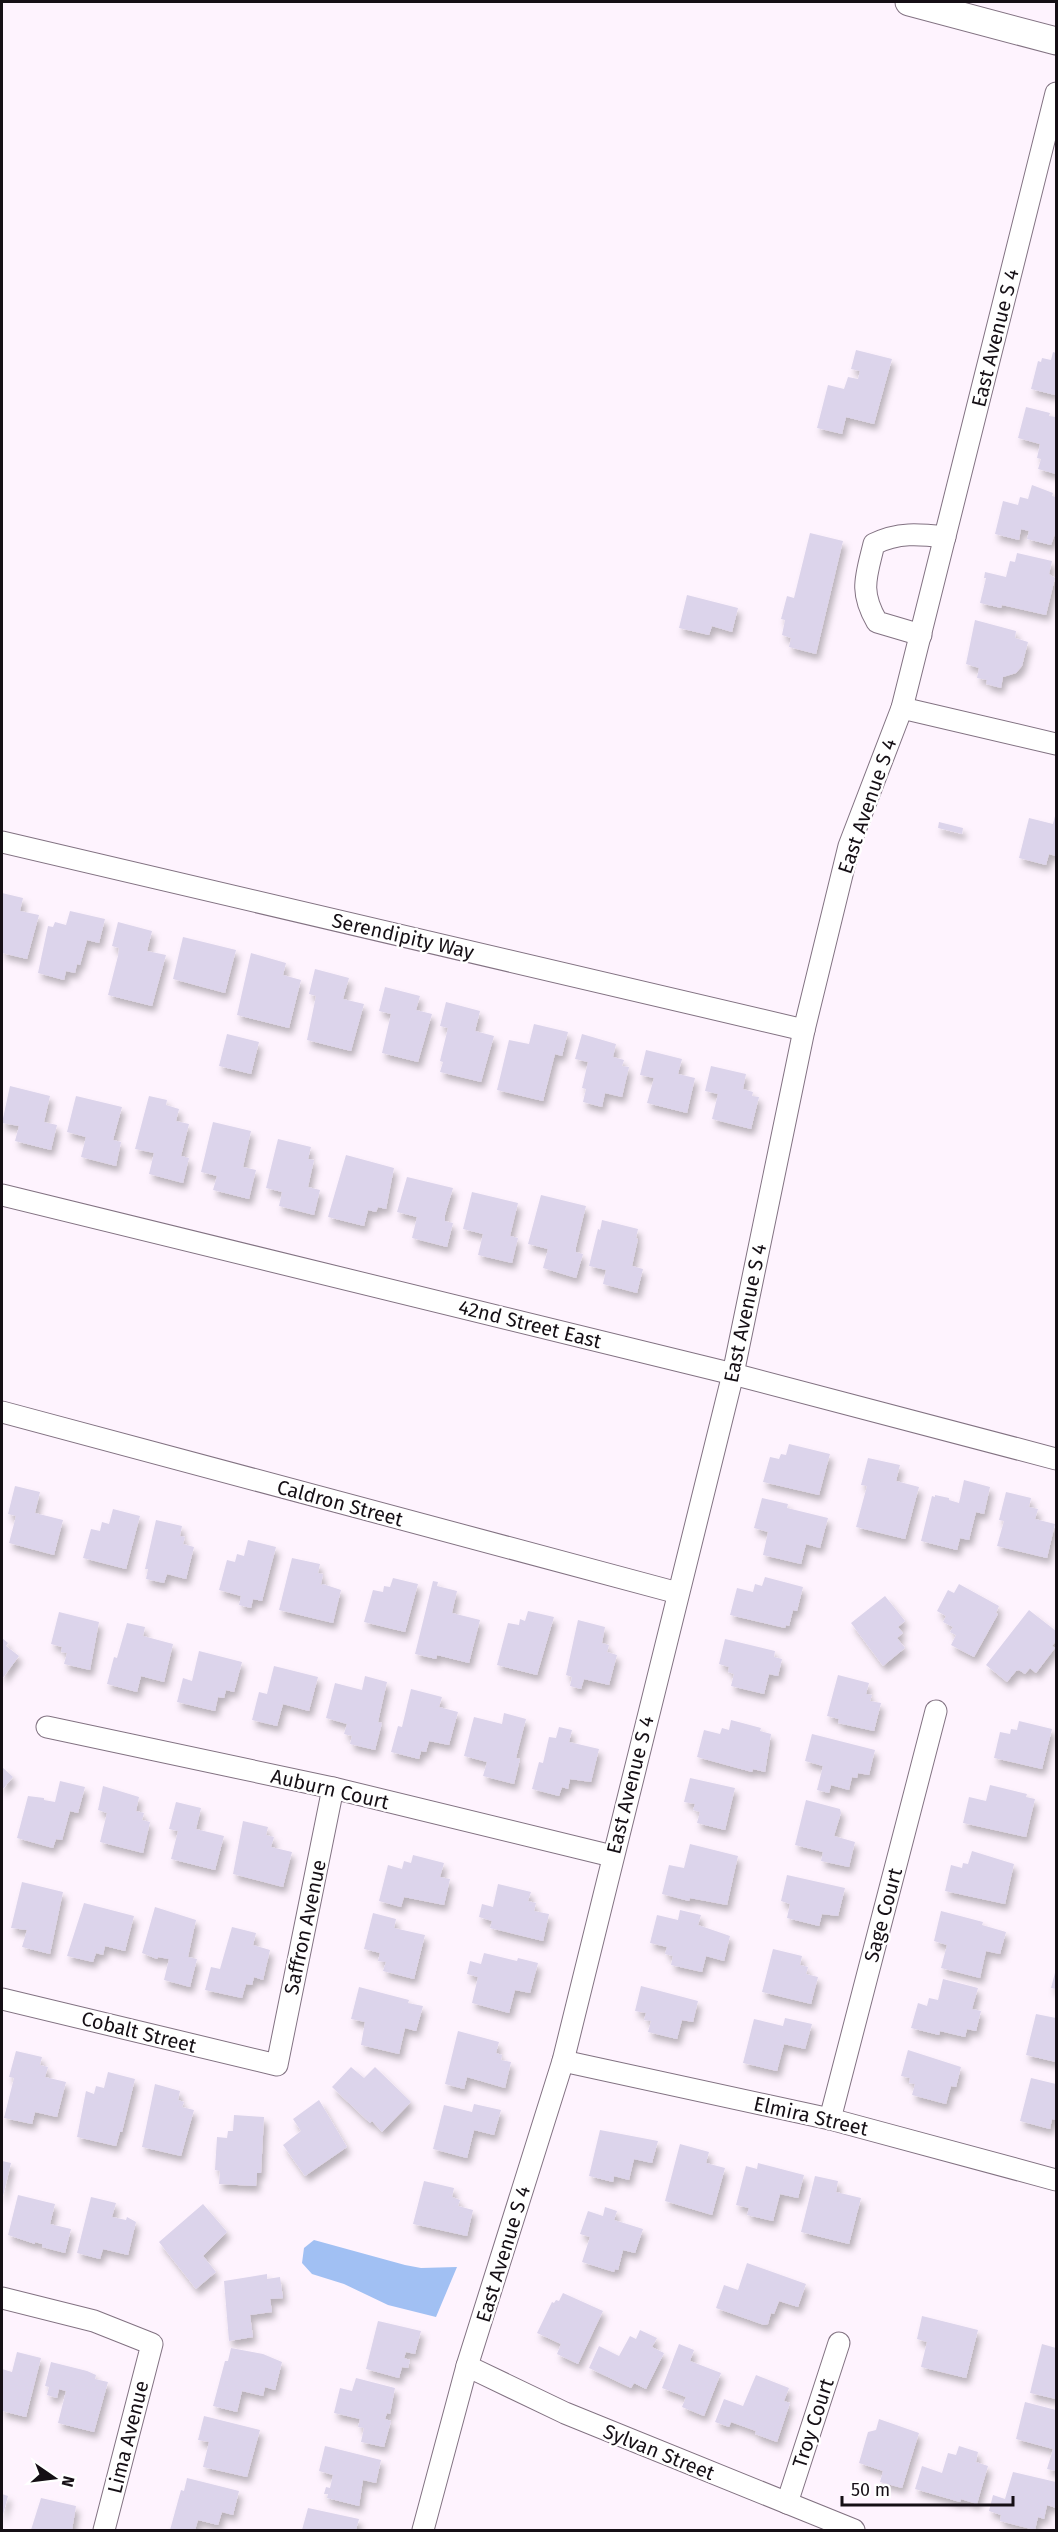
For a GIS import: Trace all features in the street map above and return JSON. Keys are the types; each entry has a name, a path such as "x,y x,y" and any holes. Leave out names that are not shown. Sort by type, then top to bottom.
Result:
{"main road":[{"path":"909,2 1056,41"}],"street":[{"name":"East Avenue S 4","path":"423,2530 467,2366 563,2061 733,1374 804,1029 849,846 902,708 1056,93"},
{"path":"921,635 877,622 866,603 865,578 874,544 890,537 916,533 945,537"},
{"path":"902,708 1056,744"},
{"name":"Serendipity Way","path":"2,842 804,1029"},
{"name":"42nd Street East","path":"2,1195 733,1374 1056,1459"},
{"name":"Caldron Street","path":"2,1412 678,1593"},
{"name":"Sage Court","path":"830,2119 936,1712"},
{"name":"Auburn Court","path":"47,1727 333,1788 612,1856"},
{"name":"Saffron Avenue","path":"277,2065 333,1788"},
{"name":"Cobalt Street","path":"2,1999 277,2065"},
{"name":"Elmira Street","path":"563,2061 830,2119 1056,2180"},
{"name":"Lima Avenue","path":"2,2298 94,2321 152,2344 104,2530"},
{"name":"Troy Court","path":"786,2503 839,2343"},
{"name":"Sylvan Street","path":"467,2366 565,2413 854,2530"}],"water":[{"path":"314,2240 405,2265 421,2268 457,2267 436,2317 388,2305 344,2284 312,2274 302,2263 304,2248"}],"building":[{"path":"856,350 892,359 874,424 846,417 842,434 817,428 828,385 844,389 848,377 858,379 860,371 851,369"},
{"path":"1053,352 1056,353 1055,395 1031,389 1038,361 1041,362 1042,358 1051,360"},
{"path":"1026,407 1050,413 1049,416 1056,417 1056,474 1038,469 1041,459 1037,458 1040,444 1018,438"},
{"path":"1032,485 1053,493 1052,496 1056,497 1056,531 1051,545 1027,539 1029,531 1021,529 1019,540 995,534 1003,501 1018,505 1020,497 1028,499"},
{"path":"810,533 843,541 816,654 789,647 791,638 782,635 785,620 781,619 787,596 794,598"},
{"path":"1017,553 1052,561 1049,574 1055,578 1046,615 1002,605 1001,608 980,603 986,578 984,578 985,572 1006,577 1010,561 1015,562"},
{"path":"687,595 738,608 732,632 712,626 709,635 679,628"},
{"path":"975,620 1016,631 1015,638 1028,642 1022,666 1016,673 1003,677 1001,688 986,684 987,680 977,678 979,668 966,664"},
{"path":"1056,812 1056,856 1049,854 1046,865 1019,858 1029,818 1053,824"},
{"path":"939,822 963,828 962,834 938,828"},
{"path":"2,893 23,898 20,911 39,915 27,959 2,953"},
{"path":"70,911 105,919 99,943 87,940 80,965 77,964 75,973 66,971 64,980 38,973 48,926 53,927 55,922 66,925"},
{"path":"118,922 152,931 147,951 166,955 152,1006 108,995 118,956 119,948 112,946"},
{"path":"183,937 236,950 225,993 173,979"},
{"path":"251,953 286,963 283,975 301,980 289,1028 237,1015"},
{"path":"315,969 349,978 343,999 364,1004 351,1051 307,1040 316,996 309,994"},
{"path":"385,987 420,996 416,1010 432,1014 418,1062 382,1053 391,1014 379,1011"},
{"path":"446,1002 480,1011 475,1031 494,1036 481,1082 440,1072 443,1062 440,1061 448,1028 440,1026"},
{"path":"534,1024 568,1032 562,1056 555,1054 543,1101 497,1090 509,1040 529,1044"},
{"path":"227,1034 259,1042 251,1074 219,1066"},
{"path":"582,1034 616,1044 613,1057 624,1060 622,1066 629,1067 622,1097 605,1093 602,1107 583,1102 586,1089 582,1088 588,1062 575,1059"},
{"path":"646,1050 682,1059 678,1074 695,1078 687,1113 647,1103 654,1078 640,1075"},
{"path":"711,1066 746,1074 743,1089 753,1092 752,1096 759,1097 751,1129 712,1119 718,1094 705,1091"},
{"path":"10,1086 50,1096 44,1122 57,1125 51,1150 15,1141 19,1126 2,1123"},
{"path":"76,1096 122,1107 113,1140 121,1142 116,1166 81,1157 86,1137 67,1132"},
{"path":"149,1096 167,1100 166,1105 179,1109 176,1121 189,1124 181,1156 189,1158 183,1183 149,1174 154,1153 135,1149"},
{"path":"213,1122 251,1131 243,1167 256,1170 249,1199 213,1190 217,1176 201,1172"},
{"path":"278,1139 311,1147 308,1159 314,1160 308,1187 320,1190 314,1215 279,1206 282,1192 266,1188"},
{"path":"346,1155 394,1168 386,1209 378,1207 376,1212 368,1210 364,1226 328,1217"},
{"path":"407,1177 453,1188 445,1215 445,1221 453,1223 447,1247 412,1238 417,1217 397,1212"},
{"path":"472,1192 518,1203 510,1236 518,1238 512,1263 478,1255 483,1234 463,1229"},
{"path":"541,1195 586,1206 576,1247 576,1252 583,1254 576,1278 543,1268 548,1249 528,1244"},
{"path":"602,1220 638,1229 632,1266 643,1269 637,1293 603,1284 606,1270 589,1266"},
{"path":"789,1444 830,1454 819,1495 763,1482 770,1457 779,1459 781,1454 786,1455"},
{"path":"868,1458 900,1465 896,1481 919,1487 905,1539 856,1527 867,1486 861,1485"},
{"path":"964,1480 990,1487 984,1514 976,1512 969,1540 960,1538 957,1550 921,1541 932,1496 949,1498 959,1503"},
{"path":"15,1486 40,1492 35,1513 63,1520 54,1555 9,1543 16,1516 8,1514"},
{"path":"1006,1492 1031,1498 1029,1507 1038,1509 1035,1519 1055,1524 1047,1558 997,1546 1004,1521 999,1520"},
{"path":"762,1498 788,1504 787,1508 828,1518 820,1548 806,1544 801,1564 763,1555 768,1532 754,1528"},
{"path":"113,1509 140,1516 126,1569 83,1558 91,1529 100,1531 102,1522 109,1524"},
{"path":"156,1520 182,1526 180,1536 185,1537 183,1544 194,1547 186,1579 167,1574 164,1583 146,1579 148,1569 145,1569"},
{"path":"248,1540 276,1547 262,1601 253,1599 251,1608 239,1605 241,1596 219,1590 227,1560 235,1562 237,1554 244,1556"},
{"path":"292,1558 320,1564 318,1573 323,1574 321,1585 341,1590 333,1623 279,1610"},
{"path":"765,1577 803,1587 797,1611 793,1610 789,1626 786,1625 785,1628 730,1615 737,1588 753,1592 755,1584 762,1586"},
{"path":"393,1578 418,1584 405,1632 364,1622 373,1590 383,1592 384,1586 390,1587"},
{"path":"433,1581 438,1582 437,1586 457,1591 452,1613 480,1620 469,1663 437,1655 436,1659 415,1654"},
{"path":"959,1584 999,1606 996,1613 998,1614 974,1657 951,1645 956,1635 950,1632 953,1627 943,1622 946,1616 937,1611 948,1590 954,1593"},
{"path":"885,1596 905,1621 898,1627 903,1633 897,1638 905,1648 883,1666 851,1623"},
{"path":"1029,1610 1056,1631 1056,1641 1052,1646 1055,1648 1036,1673 1030,1668 1025,1674 1019,1670 1007,1682 986,1665"},
{"path":"528,1611 554,1617 537,1675 497,1665 508,1623 519,1625 520,1619 525,1621"},
{"path":"59,1612 99,1622 90,1670 64,1664 67,1653 61,1652 62,1647 51,1644"},
{"path":"578,1620 605,1627 602,1643 609,1645 607,1652 617,1655 609,1685 584,1679 581,1689 570,1686 572,1677 566,1675"},
{"path":"127,1623 145,1627 143,1636 173,1644 164,1682 141,1676 137,1692 107,1684"},
{"path":"2,1638 8,1643 6,1646 19,1656 2,1679"},
{"path":"725,1639 775,1651 774,1657 782,1659 778,1676 769,1674 764,1694 731,1686 734,1674 728,1672 729,1667 719,1664"},
{"path":"199,1651 242,1662 234,1692 226,1690 224,1698 218,1697 215,1711 177,1702 183,1678 192,1681"},
{"path":"274,1666 318,1677 309,1711 283,1704 277,1726 252,1720 259,1692 267,1694"},
{"path":"838,1675 869,1683 866,1694 872,1695 870,1701 881,1703 874,1731 838,1723 839,1719 827,1716"},
{"path":"365,1676 387,1682 378,1722 382,1723 375,1750 350,1744 352,1736 344,1734 347,1724 326,1718 335,1683 362,1690"},
{"path":"411,1689 442,1697 439,1707 458,1712 449,1745 429,1741 426,1752 421,1751 419,1759 391,1752 398,1726 402,1727"},
{"path":"504,1713 526,1719 516,1758 520,1759 514,1784 483,1776 487,1762 464,1756 474,1717 502,1724"},
{"path":"731,1720 761,1728 760,1731 771,1734 765,1772 753,1769 752,1772 697,1757 704,1730 720,1734 722,1728 729,1730"},
{"path":"1019,1721 1052,1729 1042,1769 994,1758 1000,1732 1010,1734 1011,1729 1017,1730"},
{"path":"559,1727 572,1730 569,1742 599,1749 591,1782 570,1779 568,1789 562,1787 559,1796 532,1789 539,1762 543,1763 549,1737 556,1738"},
{"path":"812,1734 875,1750 869,1775 858,1773 857,1778 852,1777 849,1790 831,1785 829,1793 817,1790 823,1766 805,1761"},
{"path":"2,1767 13,1777 2,1790"},
{"path":"690,1778 735,1788 725,1830 697,1823 700,1812 693,1810 695,1804 684,1802"},
{"path":"60,1781 85,1787 78,1813 70,1811 62,1840 56,1839 53,1848 17,1838 28,1796 55,1802"},
{"path":"990,1785 1027,1794 1026,1797 1035,1799 1026,1837 963,1823 969,1797 986,1801"},
{"path":"103,1786 139,1797 136,1811 144,1813 142,1820 150,1822 143,1853 100,1842 107,1813 98,1810"},
{"path":"806,1800 840,1809 841,1813 834,1836 855,1842 849,1867 821,1861 823,1852 795,1845"},
{"path":"176,1802 201,1808 196,1829 224,1836 215,1870 171,1859 178,1831 169,1829"},
{"path":"243,1821 268,1827 266,1835 274,1837 271,1847 292,1852 283,1887 233,1874"},
{"path":"690,1844 738,1856 727,1905 690,1898 689,1901 662,1894 669,1865 684,1868"},
{"path":"972,1851 1014,1864 1005,1904 945,1891 951,1865 962,1868 963,1863 968,1864"},
{"path":"413,1855 444,1863 440,1877 450,1879 444,1905 404,1897 401,1907 379,1901 388,1865 402,1869 404,1861 411,1863"},
{"path":"787,1875 845,1888 838,1916 822,1914 819,1926 787,1918 790,1904 781,1901"},
{"path":"22,1882 63,1892 50,1954 22,1947 27,1930 11,1928"},
{"path":"498,1884 531,1892 528,1901 536,1903 534,1911 549,1914 543,1941 490,1928 492,1921 479,1917 482,1904 493,1907"},
{"path":"84,1903 134,1916 125,1951 105,1946 103,1955 96,1953 93,1962 67,1956"},
{"path":"155,1907 196,1920 188,1957 197,1959 190,1987 164,1980 169,1959 158,1957 157,1959 142,1953"},
{"path":"680,1910 701,1915 698,1925 730,1936 724,1961 706,1956 702,1972 671,1965 673,1956 665,1954 667,1947 650,1943 657,1915 678,1920"},
{"path":"941,1911 983,1922 982,1925 1006,1932 1000,1954 986,1951 980,1978 941,1968 947,1945 934,1941"},
{"path":"373,1913 396,1919 394,1928 425,1935 414,1979 383,1971 386,1962 378,1961 380,1953 364,1949"},
{"path":"232,1927 256,1933 253,1945 270,1950 263,1980 254,1977 252,1985 246,1984 242,1998 205,1990 211,1967 220,1969"},
{"path":"773,1949 802,1956 800,1965 808,1967 806,1974 818,1977 811,2004 762,1992"},
{"path":"484,1953 517,1961 518,1958 538,1963 530,1993 515,1990 509,2013 472,2003 478,1977 467,1974 470,1961 481,1964"},
{"path":"1056,1969 1056,1989 1051,1988"},
{"path":"943,1979 978,1988 972,2009 981,2011 976,2031 967,2029 965,2037 940,2031 939,2035 911,2028 918,2003 927,2006 929,1998 938,2000"},
{"path":"641,1986 698,2001 693,2022 682,2020 677,2039 648,2032 651,2021 644,2020 646,2013 635,2011"},
{"path":"359,1987 423,2006 416,2031 405,2028 399,2054 361,2045 365,2022 351,2019"},
{"path":"1036,2014 1056,2018 1056,2062 1026,2055"},
{"path":"785,2018 812,2024 805,2049 784,2044 777,2071 743,2063 754,2019 783,2026"},
{"path":"458,2031 499,2042 496,2053 502,2055 501,2060 511,2062 505,2088 467,2077 464,2089 445,2084"},
{"path":"908,2050 961,2067 956,2087 951,2086 946,2104 912,2095 915,2084 909,2083 910,2078 901,2076"},
{"path":"16,2051 42,2057 40,2065 48,2067 45,2077 66,2082 57,2117 35,2112 32,2124 4,2118 14,2078 9,2077"},
{"path":"351,2067 364,2078 375,2067 411,2102 382,2132 332,2087"},
{"path":"108,2072 135,2079 122,2132 120,2132 116,2146 77,2137 86,2091 94,2094 96,2086 104,2088"},
{"path":"1031,2078 1056,2084 1056,2120 1052,2119 1050,2129 1020,2121"},
{"path":"155,2084 180,2091 178,2100 184,2102 182,2107 194,2110 181,2156 142,2147"},
{"path":"319,2100 347,2147 305,2176 283,2145 301,2131 293,2119"},
{"path":"474,2104 501,2110 494,2135 474,2130 467,2158 433,2149 444,2105 472,2112"},
{"path":"234,2115 264,2117 261,2173 257,2173 256,2186 219,2184 220,2171 215,2170 217,2137 227,2138 228,2131 233,2131"},
{"path":"600,2130 658,2141 652,2163 634,2159 629,2180 614,2176 613,2182 589,2176"},
{"path":"680,2144 709,2152 706,2163 725,2168 712,2215 665,2201"},
{"path":"2,2161 11,2163 2,2200"},
{"path":"758,2163 804,2175 798,2198 780,2194 773,2221 747,2215 749,2208 736,2205 746,2166 757,2169"},
{"path":"815,2176 838,2181 836,2192 861,2198 849,2244 801,2232"},
{"path":"424,2181 454,2188 452,2197 460,2200 458,2206 473,2210 467,2236 413,2224"},
{"path":"18,2195 55,2204 50,2224 71,2229 65,2253 8,2235"},
{"path":"91,2197 116,2203 112,2217 126,2220 127,2217 136,2222 128,2255 103,2249 100,2259 77,2253"},
{"path":"203,2204 227,2232 203,2256 216,2272 196,2289 159,2242"},
{"path":"605,2207 617,2211 614,2220 643,2229 635,2253 623,2250 618,2270 615,2269 614,2272 582,2262 590,2237 580,2234 588,2211 603,2216"},
{"path":"747,2263 806,2284 798,2307 779,2301 774,2314 771,2313 768,2324 764,2325 716,2308 724,2285 738,2290"},
{"path":"267,2274 267,2279 280,2277 283,2298 270,2299 272,2312 250,2315 253,2337 229,2341 224,2281"},
{"path":"563,2293 603,2311 578,2364 557,2354 561,2344 537,2333 552,2302 559,2301"},
{"path":"922,2316 978,2330 966,2378 921,2367 927,2342 917,2339"},
{"path":"378,2321 421,2331 415,2354 406,2352 404,2358 410,2360 408,2368 402,2367 399,2378 366,2369"},
{"path":"640,2330 657,2338 652,2347 664,2353 646,2389 634,2383 631,2388 589,2368 599,2346 619,2356 630,2336 636,2339"},
{"path":"679,2344 694,2350 690,2361 721,2373 704,2416 682,2407 686,2397 662,2388"},
{"path":"1042,2344 1056,2348 1056,2399 1030,2393"},
{"path":"231,2348 263,2354 282,2362 275,2390 265,2387 263,2396 242,2391 237,2412 213,2406 225,2361 228,2361"},
{"path":"17,2352 41,2358 26,2417 2,2411 2,2369 12,2372"},
{"path":"51,2362 87,2371 96,2375 95,2379 108,2382 94,2432 58,2423 66,2391 59,2389 57,2398 47,2395 49,2387 45,2386"},
{"path":"756,2375 789,2388 784,2401 790,2403 777,2442 731,2422 729,2427 715,2422 724,2399 743,2406"},
{"path":"356,2378 395,2388 390,2414 387,2413 385,2419 391,2421 384,2447 361,2442 364,2428 358,2427 360,2419 334,2413 340,2388 352,2391"},
{"path":"1025,2402 1056,2410 1056,2471 1047,2469 1053,2449 1016,2439"},
{"path":"204,2416 260,2430 247,2477 203,2467 209,2442 198,2440"},
{"path":"879,2419 919,2433 902,2488 880,2482 883,2471 859,2463 868,2432 876,2430"},
{"path":"325,2446 381,2460 376,2483 363,2480 359,2506 327,2498 328,2494 324,2494 326,2487 330,2488 333,2475 319,2471"},
{"path":"959,2446 978,2452 976,2462 988,2466 977,2504 961,2499 960,2502 915,2489 922,2466 942,2473 948,2453 956,2455"},
{"path":"1013,2472 1056,2482 1056,2508 1047,2505 1044,2519 1038,2517 1035,2530 1000,2521 1001,2515 989,2511 993,2495 1005,2499"},
{"path":"187,2478 239,2491 233,2515 222,2512 218,2525 198,2520 195,2530 170,2530 181,2490 184,2491"},
{"path":"2,2494 8,2496 2,2518"},
{"path":"41,2498 76,2506 72,2530 31,2530"},
{"path":"308,2508 359,2519 356,2530 302,2530"}]}
